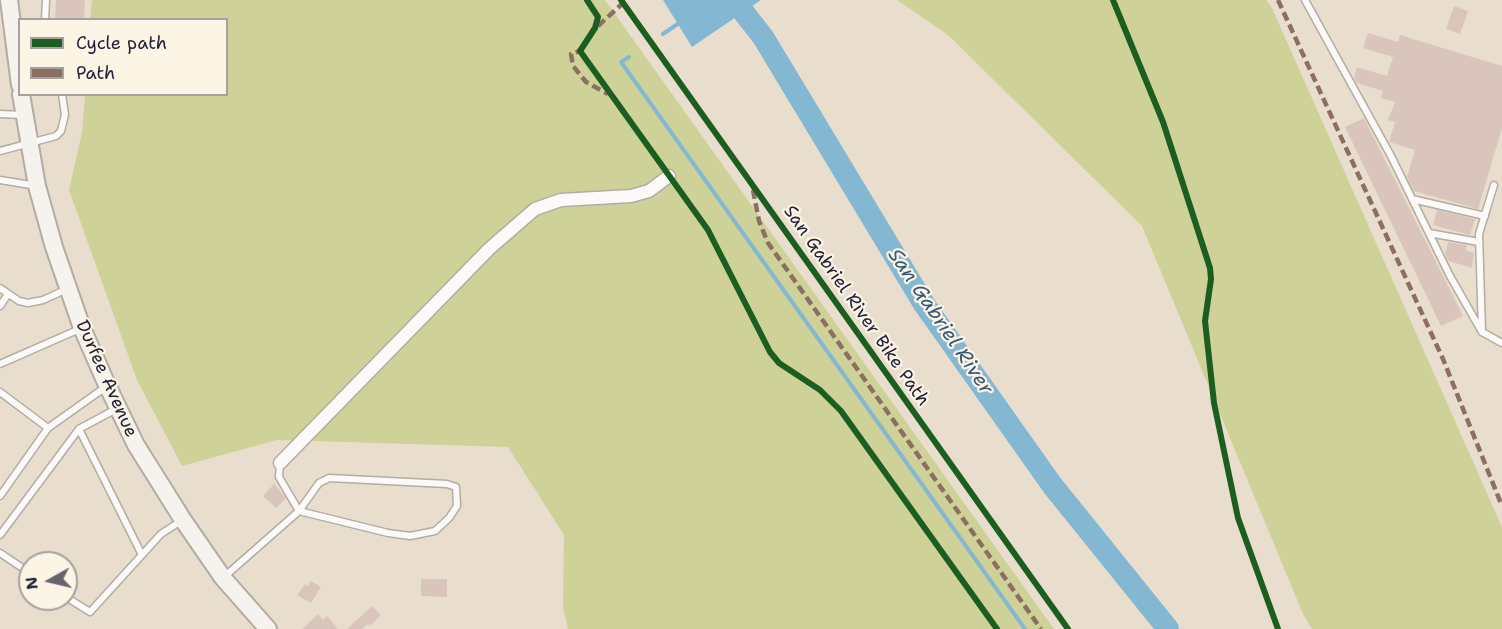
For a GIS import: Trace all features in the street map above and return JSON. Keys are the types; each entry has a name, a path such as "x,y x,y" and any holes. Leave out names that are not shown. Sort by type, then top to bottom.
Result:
{"main road":[{"path":"9,0 18,70"},
{"name":"Durfee Avenue","path":"21,96 37,186 81,327 107,385 136,445 183,520 223,578 268,629"}],"street":[{"path":"280,463 489,249 535,209 561,200 631,196 649,191 669,176"}],"lane":[{"path":"45,18 46,0"},
{"path":"1305,0 1482,332 1502,343"},
{"path":"0,151 56,136 61,131 65,115 62,96"},
{"path":"0,114 23,115"},
{"path":"0,180 37,186"},
{"path":"1482,332 1479,234 1494,185"},
{"path":"1412,199 1485,216"},
{"path":"1429,233 1479,243"},
{"path":"0,288 19,302 33,303 68,289"},
{"path":"0,306 8,294"},
{"path":"0,364 81,327"},
{"path":"0,496 48,428 107,385"},
{"path":"0,392 48,428"},
{"path":"0,535 79,429 118,408"},
{"path":"79,429 142,555"},
{"path":"223,578 299,511 319,483 329,478 447,484 456,487 457,506 449,518 435,531 410,536 299,511 279,477 280,463"},
{"path":"78,604 90,612 161,534 183,520"},
{"path":"0,553 18,565"}],"green space":[{"path":"92,0 605,0 1054,629 568,629 563,607 564,535 508,447 277,440 182,466 137,380 69,190 82,132 85,96 228,96 228,18 90,18"},
{"path":"897,0 1266,0 1272,8 1502,527 1502,629 1312,629 1303,614 1142,226 948,35"}],"water":[{"path":"663,0 761,0 692,47"}],"building":[{"path":"56,0 85,0 84,18 55,18"},
{"path":"1454,6 1468,11 1460,34 1446,29"},
{"path":"1368,33 1398,42 1400,35 1502,66 1502,128 1478,209 1414,191 1407,177 1415,150 1389,142 1395,122 1388,120 1395,102 1381,98 1383,91 1357,83 1354,78 1357,67 1387,76 1393,57 1363,48"},
{"path":"1364,118 1463,316 1441,326 1345,127"},
{"path":"1437,210 1475,219 1470,235 1433,225"},
{"path":"1448,242 1467,245 1465,250 1474,253 1472,268 1449,261 1445,254"},
{"path":"274,484 286,498 276,508 263,496"},
{"path":"421,579 447,579 447,597 421,596"},
{"path":"311,581 321,587 311,603 297,595 305,584 308,586"},
{"path":"372,606 381,615 370,626 368,624 362,629 347,629"},
{"path":"318,614 323,620 327,616 338,629 302,629"}],"waterway":[{"name":"San Gabriel River","path":"734,0 763,37 924,304 1052,485 1168,629"},
{"path":"663,34 682,21"},
{"path":"629,57 621,62 1025,629"}],"marked path":[{"path":"1278,0 1443,359 1502,506"},
{"path":"598,26 623,3"},
{"path":"582,47 580,51 571,54 573,66 586,82 608,94"},
{"path":"753,190 759,221 768,243 1041,629"}],"cycle path":[{"path":"587,0 598,17 595,28 580,51 708,230 770,352 779,363 820,390 841,411 997,629"},
{"name":"San Gabriel River Bike Path","path":"621,0 1068,629"},
{"path":"1113,0 1163,122 1210,268 1211,279 1205,321 1214,403 1238,518 1278,629"}]}
